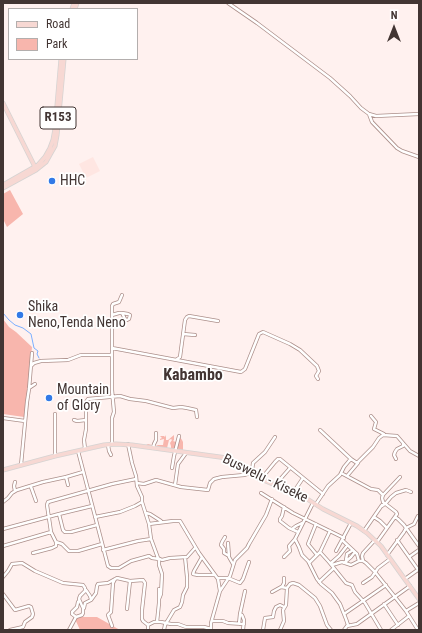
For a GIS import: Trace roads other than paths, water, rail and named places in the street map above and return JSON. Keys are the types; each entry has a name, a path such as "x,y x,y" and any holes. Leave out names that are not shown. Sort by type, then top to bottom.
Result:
{"main road":[{"name":"R153","path":"3,187 46,162 53,150 56,140 62,60"},
{"path":"3,103 36,168"},
{"name":"Buswelu - Kiseke","path":"3,470 55,456 110,444 128,444 186,453 218,456 229,459 236,462 260,479 304,497 314,504 364,530 376,541 419,599"}],"street":[{"path":"228,3 321,71 369,114 376,116 419,114"},
{"path":"369,114 372,122 397,148 419,157"},
{"path":"111,455 109,450 114,412 112,398 112,305 119,302 122,295"},
{"path":"112,315 122,313"},
{"path":"176,360 180,357 183,334 188,316 218,321"},
{"path":"112,348 241,372 244,369 260,334 263,332 300,350 317,366 319,371 316,376 318,379"},
{"path":"183,334 195,335"},
{"path":"21,465 32,353"},
{"path":"31,366 34,363 41,361 68,360 81,355 112,355"},
{"path":"29,388 35,384"},
{"path":"85,450 84,440 86,431 87,400 120,396 172,408 187,408 197,411 197,417"},
{"path":"55,414 55,456"},
{"path":"371,416 376,422 374,428 384,434 397,436 410,451 419,456"},
{"path":"3,418 25,421"},
{"path":"74,420 86,420"},
{"path":"320,430 358,463"},
{"path":"154,448 156,433"},
{"path":"347,476 384,434"},
{"path":"172,468 179,436"},
{"path":"137,483 146,483 155,480 175,485 208,490 210,483 214,479 250,473 252,471 253,463 265,452 275,437"},
{"path":"396,459 394,457 394,452 403,446 403,442"},
{"path":"128,444 149,524 151,539 159,559 162,574 159,599"},
{"path":"78,451 103,550 108,565 111,568 121,568 131,561 148,556 162,560 166,558 188,557 196,548"},
{"path":"175,485 178,464 186,453"},
{"path":"260,479 278,459 280,459 323,494"},
{"path":"284,557 289,552 289,546 295,539 314,504 328,486 341,473 349,460 352,459"},
{"path":"275,485 290,468"},
{"path":"3,502 15,491 83,472"},
{"path":"341,473 371,489 378,490 383,495"},
{"path":"66,477 68,485"},
{"path":"363,562 363,553 376,541 397,513 383,504 382,498 400,477"},
{"path":"293,492 303,478"},
{"path":"33,553 55,548 56,545 51,532 48,502 112,484 136,479"},
{"path":"15,482 15,491"},
{"path":"31,486 36,501"},
{"path":"364,530 383,504 391,497 396,493 406,490 411,492"},
{"path":"261,493 343,539 358,555 359,561"},
{"path":"148,625 157,622 182,627 204,627 211,629 220,591 231,572 236,558 247,548 266,516 272,499"},
{"path":"95,517 120,512 142,502"},
{"path":"3,529 92,506"},
{"path":"284,507 280,520 286,526 298,532"},
{"path":"146,513 162,522"},
{"path":"59,514 63,530 65,532 71,532 97,525"},
{"path":"387,555 406,528 414,524 418,516"},
{"path":"374,517 387,527"},
{"path":"395,517 418,543"},
{"path":"149,524 173,520 180,521 196,548 218,578 220,591"},
{"path":"292,529 303,523"},
{"path":"336,551 351,523"},
{"path":"316,524 308,544 317,555"},
{"path":"309,563 320,552 330,531"},
{"path":"3,546 51,532"},
{"path":"225,537 222,545 224,553 229,556"},
{"path":"103,550 151,539"},
{"path":"295,539 302,555 309,563 319,582 332,593 340,604 348,625"},
{"path":"397,540 419,570 404,579"},
{"path":"56,542 62,544 69,551 78,551 102,544"},
{"path":"228,543 229,556 233,564"},
{"path":"331,564 346,547"},
{"path":"410,557 419,550"},
{"path":"345,562 347,554 354,551"},
{"path":"320,552 346,583 352,585 355,592 363,601 381,630"},
{"path":"164,630 174,610 180,607 187,587 185,557"},
{"path":"202,557 193,574 215,575"},
{"path":"363,583 372,577 375,572 390,559"},
{"path":"331,564 345,562 352,565 359,561 363,562 375,572 386,585 406,611 418,630"},
{"path":"218,578 228,578 240,583 249,562"},
{"path":"3,577 12,564 22,563 35,571 63,583 83,585 91,600"},
{"path":"319,582 334,568"},
{"path":"68,630 76,617 83,615 85,603 91,600 96,593 98,584 108,583 118,578 130,581 144,581 142,617 143,621 148,625"},
{"path":"282,587 284,578"},
{"path":"112,626 108,615 111,612 113,583 115,579"},
{"path":"127,609 130,581"},
{"path":"280,630 284,621 283,610 286,605 287,588 293,583 297,584 315,598 320,606 328,627 331,630"},
{"path":"344,614 386,585"},
{"path":"344,630 348,625 357,624 410,586"},
{"path":"272,592 282,587 287,588"},
{"path":"76,617 72,614 72,612 77,607 78,602 80,601 79,597 85,589"},
{"path":"157,622 159,599 158,589"},
{"path":"239,624 245,591"},
{"path":"3,594 15,610 29,606 31,607 33,614 23,627 10,630"},
{"path":"80,601 84,608"},
{"path":"406,611 419,602"},
{"path":"384,604 398,625"},
{"path":"263,630 265,618 273,617 276,607 280,605 284,607"},
{"path":"240,614 243,616 244,624 242,630"},
{"path":"390,630 409,616"},
{"path":"204,627 212,622 220,621 244,624"},
{"path":"148,625 148,630"}],"waterway":[{"path":"3,313 15,325 23,328 31,334 34,348 38,351 37,354 39,358"}],"place":[{"name":"HHC","path":"52,181"},
{"name":"Shika Neno,Tenda Neno","path":"20,315"},
{"name":"Mountain of Glory","path":"49,398"}],"district":[{"name":"Kabambo","path":"193,376"}]}
